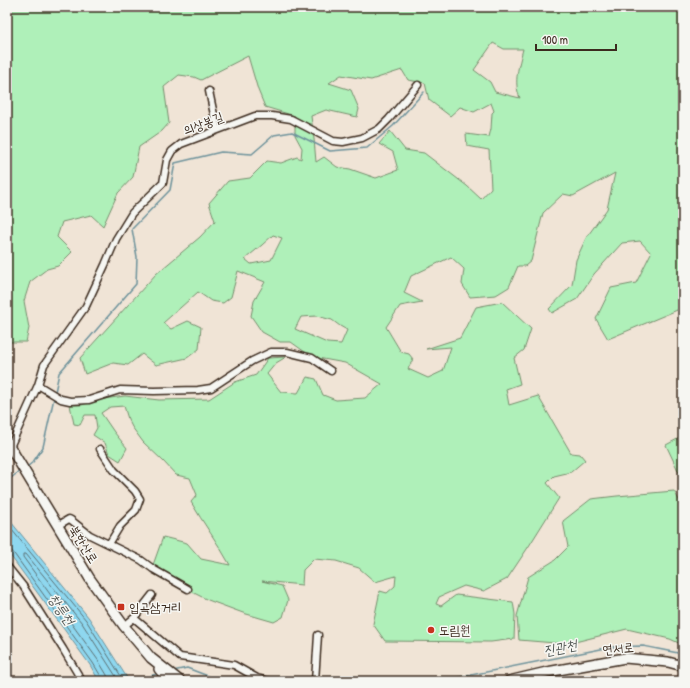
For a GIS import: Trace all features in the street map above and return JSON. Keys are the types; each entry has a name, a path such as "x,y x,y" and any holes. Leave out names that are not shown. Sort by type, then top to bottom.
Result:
{"main road":[{"name":"북한산로","path":"9,444 90,578 124,626 151,658"},
{"path":"151,658 169,681"},
{"path":"151,658 180,681"},
{"name":"연서로","path":"509,681 547,672 625,658 668,662 683,666"}],"street":[{"name":"의상봉길","path":"9,444 38,386 44,365 86,306 116,239 132,213 163,183 167,160 172,151 181,144 217,129 255,116 272,116 291,119 333,141 343,142 362,138 379,129 389,120 418,85"},
{"path":"209,91 217,129"},
{"path":"38,386 61,399 70,401 89,400 120,390 198,390 211,388 252,361 271,352 287,352 312,358 331,371"},
{"path":"100,449 114,470 135,491 140,499 136,510 120,526 109,544"},
{"path":"58,526 69,519 90,535 141,560 153,569 188,589"},
{"path":"7,566 23,586 63,648 82,681"},
{"path":"124,626 134,618 152,595"},
{"path":"134,618 180,657 234,665 257,678 268,681"},
{"path":"315,681 318,635"}],"green space":[{"path":"7,7 683,7 683,307 608,339 596,319 611,288 636,283 651,253 640,241 622,243 594,274 577,299 552,313 549,309 572,285 576,260 586,238 607,209 615,173 573,196 563,194 543,213 531,261 525,266 518,266 509,287 496,295 470,297 462,284 464,269 451,257 411,276 404,293 422,302 400,306 386,327 401,352 409,354 413,359 408,369 428,378 443,371 451,347 426,349 460,338 476,307 502,302 531,329 524,350 514,358 520,384 506,389 509,405 538,396 571,453 580,454 585,460 571,472 554,476 547,483 559,498 507,579 484,591 464,586 439,597 436,604 441,606 456,595 513,602 515,614 514,639 491,642 385,641 373,624 380,591 387,593 395,586 396,576 375,582 359,568 336,561 314,559 303,570 302,585 262,581 282,586 288,600 283,617 274,622 243,613 208,600 154,573 153,565 163,537 187,543 201,559 230,565 191,502 197,495 190,478 176,475 143,442 132,427 124,406 110,407 101,413 127,448 120,461 109,454 105,443 93,435 97,428 95,415 85,415 80,425 74,424 70,405 82,405 96,400 125,396 159,400 209,399 235,382 256,375 268,358 286,357 276,363 267,374 281,392 298,393 307,377 316,379 323,395 336,400 365,398 382,384 345,363 312,357 291,342 280,342 262,332 251,316 254,301 265,282 238,271 231,297 223,303 211,301 198,292 163,323 171,329 188,321 201,327 199,349 187,358 156,365 142,354 128,365 113,363 85,374 80,358 156,274 200,237 215,221 209,203 228,181 250,178 267,161 281,163 297,157 301,159 302,148 295,135 295,116 265,107 258,90 248,56 201,80 194,77 179,75 164,87 169,123 162,131 139,147 133,177 118,193 103,226 91,215 62,222 57,237 72,252 58,266 47,269 30,282 24,301 29,328 26,342 7,342","holes":["493,43 504,49 523,49 518,67 517,80 520,98 495,92 490,82 474,70","402,70 408,80 425,83 429,100 450,116 460,107 474,112 491,103 494,111 492,113 489,137 466,134 467,146 489,150 491,188 481,199 467,186 424,153 405,150 390,131 379,144 393,152 398,170 376,178 350,169 337,167 324,157 316,162 311,116 326,110 357,117 359,109 351,90 329,83 341,75 371,80","273,235 282,238 271,260 251,264 245,259","317,316 332,320 347,330 341,344 327,343 295,329 301,317"]},
{"path":"683,436 683,481 666,445"},
{"path":"674,491 683,507 683,645 670,639 627,629 567,644 519,640 517,616 528,577 555,560 568,547 563,521 591,499"}],"water":[{"name":"창릉천","path":"7,517 89,618 129,681 99,681 90,665 7,551"}],"waterway":[{"path":"55,392 59,373 136,284 137,257 132,229 170,190 175,163 221,152 252,154 274,135 292,132 330,151 367,148 393,126 424,92"},
{"path":"27,467 33,462 43,447 54,398"},
{"path":"7,481 20,471"},
{"name":"진관천","path":"441,681 611,647 643,646 683,655"},
{"name":"진관천","path":"173,671 187,668 221,681"},
{"name":"진관천","path":"143,681 153,675 158,674"}],"place":[{"name":"입곡삼거리","path":"121,607"},
{"name":"도림원","path":"431,630"}]}
